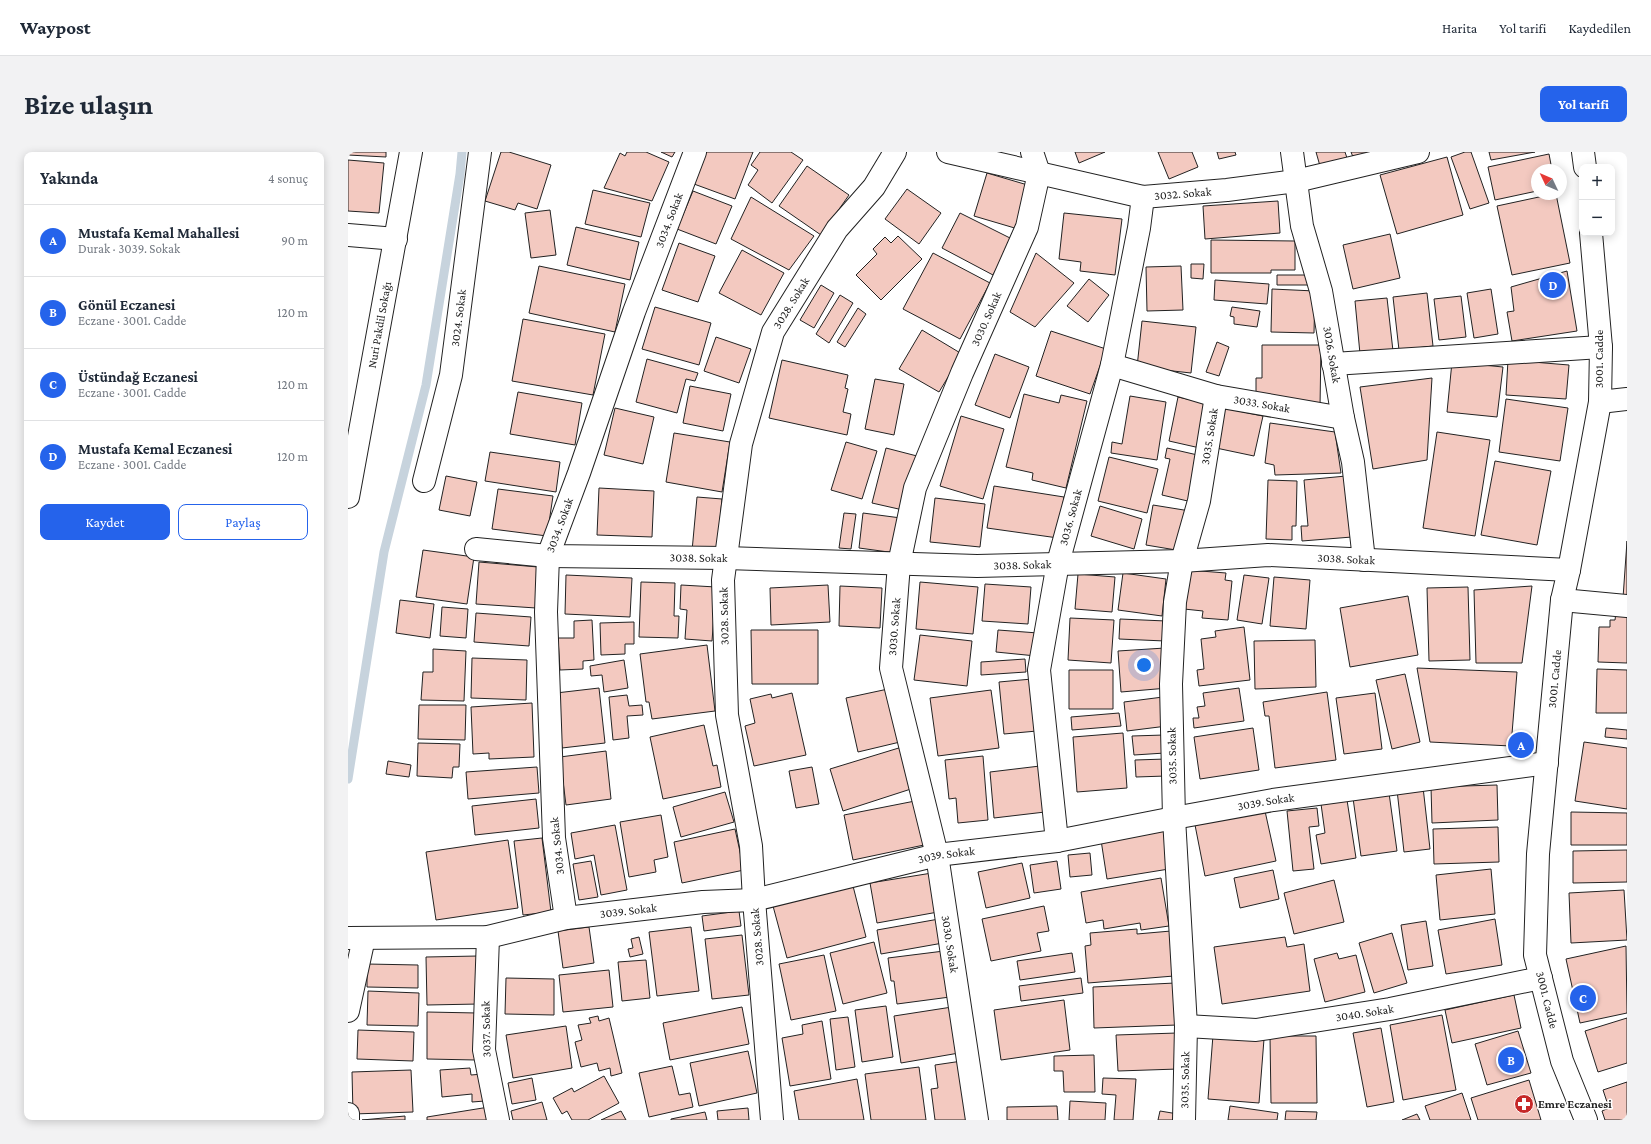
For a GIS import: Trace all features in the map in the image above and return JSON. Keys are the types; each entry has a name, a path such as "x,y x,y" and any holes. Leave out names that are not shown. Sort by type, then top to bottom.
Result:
{"street":[{"name":"Nuri Pakdil Sokağı","path":"348,497 411,152"},
{"name":"3024. Sokak","path":"424,481 451,375 480,152"},
{"name":"3034. Sokak","path":"566,918 554,838 546,612 548,556 579,473 634,312 695,152"},
{"name":"3028. Sokak","path":"772,1120 751,846 727,715 723,580 742,444 773,332 838,229 874,187 895,152"},
{"name":"3032. Sokak","path":"948,152 1143,197 1227,190 1296,181 1418,152"},
{"path":"1032,152 1039,173"},
{"name":"3026. Sokak","path":"1292,152 1302,226 1321,291 1343,418 1353,462 1364,560"},
{"path":"1583,152 1585,164"},
{"name":"3030. Sokak","path":"978,1120 937,855 891,668 899,564 915,488 962,373 1027,227 1039,173"},
{"name":"3036. Sokak","path":"1057,841 1039,670 1058,563 1112,365 1139,228 1143,197"},
{"path":"348,235 396,239"},
{"name":"3001. Cadde","path":"1586,1120 1562,1061 1535,955 1538,854 1562,600 1569,570 1600,402 1601,347 1591,236"},
{"path":"1333,364 1601,347"},
{"name":"3033. Sokak","path":"1112,365 1216,396 1343,418"},
{"name":"3035. Sokak","path":"1184,1120 1186,1026 1174,818 1171,684 1175,602 1182,561 1199,501 1216,396"},
{"path":"1600,402 1627,399"},
{"name":"3038. Sokak","path":"476,549 548,556 726,558 977,566 1182,561 1268,555 1569,570"},
{"path":"1562,600 1627,606"},
{"name":"3039. Sokak","path":"356,938 488,937 566,918 703,902 754,900 937,855 1057,841 1274,800 1547,763"},
{"name":"3037. Sokak","path":"488,937 484,1050 498,1120"},
{"path":"348,1011 356,938"},
{"name":"3040. Sokak","path":"1186,1026 1256,1030 1390,1009 1541,978"},
{"path":"348,1114 348,1120"}],"building":[{"path":"348,152 386,152 386,157 348,155"},
{"path":"501,152 509,152 551,165 537,209 518,203 515,210 485,201"},
{"path":"627,152 646,152 669,162 652,201 604,188 620,153 625,156"},
{"path":"661,152 675,152 672,157"},
{"path":"706,152 753,152 735,199 694,184"},
{"path":"760,152 791,152 803,160 772,203 748,185 758,170 751,165"},
{"path":"1075,152 1105,152 1079,163"},
{"path":"1158,152 1192,152 1198,167 1169,179"},
{"path":"1217,152 1235,152 1236,155 1219,159"},
{"path":"1316,152 1345,152 1349,164 1322,173"},
{"path":"1351,152 1375,152 1353,157"},
{"path":"1465,152 1471,152 1489,203 1470,209 1451,157"},
{"path":"1489,152 1535,152 1491,160"},
{"path":"1549,154 1551,164 1531,164 1531,192 1495,200 1488,167"},
{"path":"1447,157 1463,215 1397,234 1380,175"},
{"path":"348,160 384,163 379,213 348,211"},
{"path":"807,166 849,195 821,235 779,206"},
{"path":"987,173 1031,186 1018,229 974,216"},
{"path":"907,189 941,213 919,244 885,219"},
{"path":"593,190 650,203 641,237 585,224"},
{"path":"693,191 732,206 716,244 677,229"},
{"path":"751,197 814,236 789,270 731,239"},
{"path":"1531,199 1531,200 1557,200 1570,263 1512,275 1497,206"},
{"path":"1278,201 1280,233 1205,239 1203,206"},
{"path":"550,210 556,255 531,258 525,213"},
{"path":"960,213 1012,239 993,275 942,248"},
{"path":"1064,213 1122,219 1115,275 1080,271 1081,262 1059,259"},
{"path":"576,227 639,242 630,280 567,265"},
{"path":"1390,234 1400,278 1353,289 1343,245"},
{"path":"898,236 922,259 881,300 856,275 877,254 873,249 885,237 891,243"},
{"path":"1211,240 1295,241 1295,270 1271,270 1271,273 1211,273"},
{"path":"679,243 715,256 698,302 662,290"},
{"path":"742,250 784,273 761,315 719,293"},
{"path":"933,253 990,283 960,339 903,309"},
{"path":"1036,253 1074,283 1035,327 1010,312"},
{"path":"1191,264 1204,264 1203,279 1191,278"},
{"path":"539,266 625,284 615,332 529,313"},
{"path":"1181,266 1183,310 1147,311 1146,267"},
{"path":"1567,271 1577,331 1512,341 1507,312 1514,311 1511,287"},
{"path":"1277,275 1308,275 1308,285 1277,285"},
{"path":"1089,279 1109,295 1088,322 1067,306"},
{"path":"1215,280 1269,284 1267,304 1214,300"},
{"path":"821,285 834,293 814,328 800,320"},
{"path":"1272,289 1315,291 1314,333 1271,332"},
{"path":"1491,289 1498,334 1474,338 1467,293"},
{"path":"1427,293 1433,346 1399,350 1393,297"},
{"path":"840,295 853,303 829,343 816,334"},
{"path":"1461,296 1466,337 1439,340 1434,299"},
{"path":"1387,298 1393,351 1360,354 1355,301"},
{"path":"655,307 711,323 699,365 642,349"},
{"path":"1232,307 1260,311 1257,327 1234,324 1234,317 1230,316"},
{"path":"858,308 866,314 845,347 837,342"},
{"path":"523,319 605,334 593,395 512,381"},
{"path":"1142,321 1196,327 1191,373 1137,367"},
{"path":"922,330 962,354 939,392 899,369"},
{"path":"1051,331 1106,349 1090,394 1036,376"},
{"path":"716,337 751,349 739,383 704,371"},
{"path":"1217,342 1229,347 1219,376 1206,372"},
{"path":"1262,345 1321,345 1320,407 1256,399 1256,378 1262,378"},
{"path":"995,354 1029,367 1010,418 975,405"},
{"path":"647,359 698,373 695,381 686,379 677,413 636,402"},
{"path":"782,360 848,375 845,388 848,389 843,412 851,414 847,435 769,418"},
{"path":"1508,360 1569,365 1566,399 1506,395"},
{"path":"1452,362 1503,367 1497,417 1447,412"},
{"path":"1432,378 1427,460 1373,469 1360,387"},
{"path":"875,379 904,384 894,435 865,429"},
{"path":"690,386 731,394 723,431 683,423"},
{"path":"518,392 582,403 575,445 510,434"},
{"path":"1024,394 1059,403 1061,395 1087,401 1066,488 1032,480 1033,473 1006,467"},
{"path":"1130,396 1166,402 1157,460 1111,453 1112,442 1122,444"},
{"path":"1178,397 1210,404 1200,448 1169,441"},
{"path":"1506,399 1568,408 1560,461 1499,452"},
{"path":"615,408 654,417 643,464 604,455"},
{"path":"1224,408 1263,416 1254,456 1216,448"},
{"path":"961,416 1004,429 983,499 940,486"},
{"path":"1270,423 1335,432 1341,473 1275,475 1274,465 1265,463"},
{"path":"1437,432 1490,440 1475,536 1423,528"},
{"path":"674,433 730,442 722,492 666,482"},
{"path":"846,442 877,451 862,499 831,490"},
{"path":"886,448 917,456 903,510 872,503"},
{"path":"1167,448 1202,456 1192,502 1162,495 1170,459 1165,458"},
{"path":"490,452 560,462 556,492 485,481"},
{"path":"1109,457 1158,469 1147,513 1098,501"},
{"path":"1495,461 1551,471 1537,545 1481,535"},
{"path":"446,476 477,482 470,516 439,510"},
{"path":"1346,476 1352,537 1302,541 1301,526 1308,526 1304,480"},
{"path":"1268,480 1297,481 1296,526 1292,526 1292,540 1266,539"},
{"path":"994,486 1064,497 1058,538 987,528"},
{"path":"599,488 654,491 652,537 597,535"},
{"path":"498,489 553,496 547,536 492,529"},
{"path":"697,497 722,499 717,553 692,551"},
{"path":"935,498 985,504 980,547 930,542"},
{"path":"1153,505 1190,511 1182,551 1146,545"},
{"path":"1100,506 1142,519 1134,549 1091,536"},
{"path":"844,513 856,514 851,549 839,548"},
{"path":"863,513 901,518 896,553 859,548"},
{"path":"1627,541 1627,598 1623,598"},
{"path":"423,550 474,557 467,604 416,597"},
{"path":"479,562 538,567 536,608 476,604"},
{"path":"1188,570 1226,573 1225,580 1232,581 1228,620 1202,618 1203,611 1184,609"},
{"path":"1123,573 1166,579 1162,616 1118,610"},
{"path":"1078,574 1115,577 1112,612 1075,609"},
{"path":"566,575 632,578 630,617 565,614"},
{"path":"1244,575 1269,578 1262,624 1237,620"},
{"path":"1274,577 1310,580 1306,629 1270,626"},
{"path":"641,582 675,583 674,616 679,616 678,638 639,637"},
{"path":"920,582 978,587 973,634 916,629"},
{"path":"985,584 1031,587 1028,624 982,621"},
{"path":"681,585 716,587 712,641 685,639 687,610 680,609"},
{"path":"828,585 830,622 771,625 770,588"},
{"path":"840,586 882,588 880,628 839,626"},
{"path":"1532,586 1522,663 1476,663 1474,590"},
{"path":"1468,587 1470,660 1429,661 1427,588"},
{"path":"1408,596 1418,655 1350,667 1340,608"},
{"path":"400,600 434,604 430,638 396,633"},
{"path":"442,607 468,609 466,638 440,636"},
{"path":"1616,612 1627,613 1627,663 1598,662 1599,627 1610,627 1610,620 1615,620"},
{"path":"476,613 531,617 529,646 474,642"},
{"path":"1070,618 1114,620 1111,663 1068,660"},
{"path":"1120,619 1166,621 1165,641 1119,639"},
{"path":"592,620 594,660 583,661 583,669 560,670 558,638 574,638 574,621"},
{"path":"634,622 634,644 625,644 625,654 601,655 600,623"},
{"path":"1244,627 1250,680 1199,686 1197,670 1204,669 1201,639 1216,637 1215,631"},
{"path":"751,630 818,630 818,684 752,684"},
{"path":"998,630 1038,633 1036,656 996,652"},
{"path":"920,635 972,641 967,686 914,680"},
{"path":"1315,640 1316,687 1255,689 1254,641"},
{"path":"707,645 715,711 652,719 649,702 646,702 640,654"},
{"path":"1165,648 1168,688 1121,692 1118,651"},
{"path":"433,649 466,651 464,701 421,700 423,672 433,672"},
{"path":"472,658 527,660 526,700 471,698"},
{"path":"1025,659 1026,672 981,675 981,662"},
{"path":"624,660 628,688 604,692 602,675 591,676 590,666"},
{"path":"1417,668 1517,672 1511,746 1430,742"},
{"path":"1597,669 1627,670 1627,713 1596,713"},
{"path":"1069,670 1113,670 1113,709 1069,709"},
{"path":"1405,674 1420,742 1392,749 1376,680"},
{"path":"1032,679 1037,731 1004,734 999,682"},
{"path":"599,688 605,743 562,748 556,693"},
{"path":"1239,688 1244,721 1194,728 1193,718 1199,718 1197,707 1205,706 1203,693"},
{"path":"888,689 900,742 858,752 846,698"},
{"path":"991,690 999,748 938,756 930,698"},
{"path":"1327,692 1336,760 1275,768 1269,716 1265,716 1263,702"},
{"path":"792,693 806,755 754,766 745,726 755,723 750,699 771,694 772,698"},
{"path":"1375,693 1382,749 1344,754 1336,698"},
{"path":"627,695 629,706 642,705 643,715 627,716 629,738 613,740 609,697"},
{"path":"1163,697 1167,726 1127,731 1124,702"},
{"path":"532,703 534,757 489,759 489,753 473,754 471,707"},
{"path":"419,705 466,705 465,740 418,739"},
{"path":"1119,713 1121,726 1072,730 1071,717"},
{"path":"704,725 713,766 717,765 721,787 663,799 650,737"},
{"path":"1253,728 1259,770 1200,779 1194,737"},
{"path":"1606,728 1627,730 1627,739 1605,737"},
{"path":"1123,733 1127,788 1077,792 1073,737"},
{"path":"1164,735 1165,753 1134,755 1132,736"},
{"path":"1584,742 1627,748 1627,809 1575,801"},
{"path":"418,743 460,744 459,767 453,767 452,778 417,776"},
{"path":"902,747 914,788 843,811 830,769"},
{"path":"606,751 611,799 566,805 560,757"},
{"path":"983,756 988,820 958,823 956,798 949,799 945,760"},
{"path":"1166,759 1166,776 1136,777 1135,760"},
{"path":"388,761 411,765 409,777 386,774"},
{"path":"1040,766 1045,812 994,818 990,772"},
{"path":"537,767 539,793 468,799 466,772"},
{"path":"812,767 819,804 796,808 789,771"},
{"path":"1497,785 1498,820 1432,823 1431,787"},
{"path":"1423,787 1430,849 1404,852 1397,790"},
{"path":"725,792 734,822 681,837 673,807"},
{"path":"1389,793 1397,851 1361,856 1353,798"},
{"path":"536,799 539,828 475,835 472,806"},
{"path":"1347,800 1356,858 1321,864 1316,835 1325,833 1321,804"},
{"path":"915,801 924,845 853,860 844,815"},
{"path":"1317,808 1319,826 1309,827 1314,869 1293,871 1287,811"},
{"path":"1265,811 1276,861 1205,876 1195,825"},
{"path":"1571,812 1627,813 1627,845 1571,845"},
{"path":"661,815 668,857 654,860 656,872 629,877 620,822"},
{"path":"615,825 627,890 601,895 594,855 575,859 571,833"},
{"path":"1498,827 1499,862 1434,864 1433,829"},
{"path":"735,829 744,870 682,883 674,842"},
{"path":"1164,830 1169,869 1107,879 1101,840"},
{"path":"542,838 551,912 523,915 514,841"},
{"path":"508,840 518,908 436,920 426,852"},
{"path":"1627,850 1627,882 1573,883 1573,851"},
{"path":"1090,853 1092,875 1070,877 1068,855"},
{"path":"591,861 598,897 579,900 573,864"},
{"path":"1057,861 1061,889 1034,893 1030,865"},
{"path":"1022,863 1030,898 986,908 978,872"},
{"path":"1491,869 1495,914 1440,920 1436,875"},
{"path":"1273,870 1279,899 1240,908 1234,878"},
{"path":"932,873 938,912 877,923 870,883"},
{"path":"1161,878 1169,926 1141,930 1140,923 1104,929 1103,920 1086,923 1081,892"},
{"path":"1334,880 1344,922 1294,934 1284,893"},
{"path":"853,886 866,937 787,958 773,906"},
{"path":"1624,890 1627,940 1571,943 1569,893"},
{"path":"1044,906 1049,931 1037,933 1041,951 991,961 982,919"},
{"path":"739,911 741,926 704,931 702,916"},
{"path":"939,919 943,943 881,954 877,930"},
{"path":"1495,919 1502,965 1446,974 1438,930"},
{"path":"1426,921 1433,966 1408,970 1401,925"},
{"path":"589,927 594,963 563,968 558,931"},
{"path":"691,927 699,991 657,996 649,932"},
{"path":"1137,929 1137,934 1171,931 1174,976 1088,983 1085,946 1091,945 1090,933"},
{"path":"1392,933 1407,983 1374,993 1359,943"},
{"path":"742,935 749,995 712,999 705,939"},
{"path":"639,937 643,954 630,957 628,949 633,948 631,939"},
{"path":"1285,937 1287,947 1304,944 1310,991 1222,1004 1214,947"},
{"path":"874,942 887,993 843,1004 830,953"},
{"path":"1626,946 1627,1013 1580,1023 1566,959"},
{"path":"944,951 950,997 897,1004 894,981 891,981 888,958"},
{"path":"1072,953 1075,972 1020,980 1017,961"},
{"path":"1337,953 1339,959 1356,955 1365,992 1325,1002 1314,959"},
{"path":"824,955 836,1011 791,1020 779,964"},
{"path":"478,956 479,1004 427,1005 426,957"},
{"path":"646,960 650,998 622,1001 618,962"},
{"path":"367,964 418,965 418,988 367,987"},
{"path":"609,970 613,1007 563,1012 559,975"},
{"path":"506,978 554,979 554,1015 505,1014"},
{"path":"1081,978 1083,993 1021,1001 1019,986"},
{"path":"1175,983 1177,1025 1094,1028 1093,987"},
{"path":"368,991 419,993 418,1026 367,1025"},
{"path":"1514,995 1521,1028 1452,1043 1445,1010"},
{"path":"1064,1000 1070,1050 1001,1060 994,1010"},
{"path":"886,1006 893,1057 862,1062 855,1010"},
{"path":"742,1007 749,1044 670,1060 663,1023"},
{"path":"952,1007 959,1053 901,1063 894,1016"},
{"path":"427,1012 477,1013 476,1060 427,1059"},
{"path":"1442,1015 1456,1090 1403,1100 1390,1025"},
{"path":"598,1016 599,1021 609,1018 622,1073 611,1076 610,1068 599,1071 597,1063 581,1067 575,1042 582,1040 578,1025 591,1023 589,1018"},
{"path":"848,1017 855,1067 836,1070 830,1019"},
{"path":"1627,1018 1627,1063 1598,1072 1585,1031"},
{"path":"822,1021 831,1079 790,1086 782,1038 803,1034 802,1025"},
{"path":"566,1026 572,1068 513,1078 506,1035"},
{"path":"1381,1028 1394,1102 1367,1107 1353,1033"},
{"path":"358,1030 414,1032 413,1061 357,1059"},
{"path":"1518,1031 1531,1073 1487,1085 1475,1044"},
{"path":"1177,1033 1178,1069 1118,1071 1116,1035"},
{"path":"1213,1035 1264,1039 1259,1103 1208,1099"},
{"path":"1270,1036 1316,1036 1317,1103 1271,1103"},
{"path":"748,1051 757,1093 699,1106 690,1063"},
{"path":"1094,1055 1095,1092 1064,1092 1063,1071 1054,1071 1054,1056"},
{"path":"962,1061 970,1120 935,1120 931,1089 938,1088 935,1065"},
{"path":"672,1066 679,1095 690,1093 693,1107 649,1117 639,1073"},
{"path":"919,1067 926,1120 871,1120 865,1074"},
{"path":"470,1068 471,1075 483,1074 485,1101 472,1102 472,1094 442,1097 440,1070"},
{"path":"411,1070 413,1112 353,1114 352,1072"},
{"path":"604,1076 619,1103 588,1120 572,1120 567,1111 562,1114 553,1098 572,1088 574,1092"},
{"path":"532,1078 536,1100 512,1104 508,1083"},
{"path":"1103,1078 1136,1079 1133,1120 1114,1120 1116,1095 1102,1094"},
{"path":"857,1079 864,1120 799,1120 794,1091"},
{"path":"1529,1080 1541,1120 1478,1120 1471,1098"},
{"path":"1627,1082 1627,1120 1605,1120 1602,1111 1609,1108 1603,1090"},
{"path":"1462,1093 1471,1120 1430,1120 1425,1106"},
{"path":"1070,1101 1106,1103 1105,1120 1069,1120"},
{"path":"542,1102 547,1120 513,1120 511,1111"},
{"path":"1057,1106 1058,1120 1007,1120 1007,1107"},
{"path":"1230,1106 1278,1113 1277,1120 1228,1120"},
{"path":"489,1107 491,1120 427,1120 427,1117"},
{"path":"748,1108 749,1120 718,1120 717,1111"},
{"path":"621,1111 626,1120 601,1120"},
{"path":"1160,1111 1178,1114 1177,1120 1158,1120"},
{"path":"1286,1111 1317,1112 1316,1120 1285,1120"},
{"path":"705,1112 707,1120 671,1120 671,1119"},
{"path":"1417,1114 1420,1120 1402,1120"},
{"path":"405,1116 405,1120 362,1120"}],"waterway":[{"path":"348,779 384,552 426,385 460,174 462,152"}],"place":[{"name":"Mustafa Kemal Eczanesi","path":"1553,285"},
{"name":"Mustafa Kemal Mahallesi","path":"1521,745"},
{"name":"Üstündağ Eczanesi","path":"1583,998"},
{"name":"Gönül Eczanesi","path":"1511,1060"},
{"name":"Emre Eczanesi","path":"1524,1104"}]}
